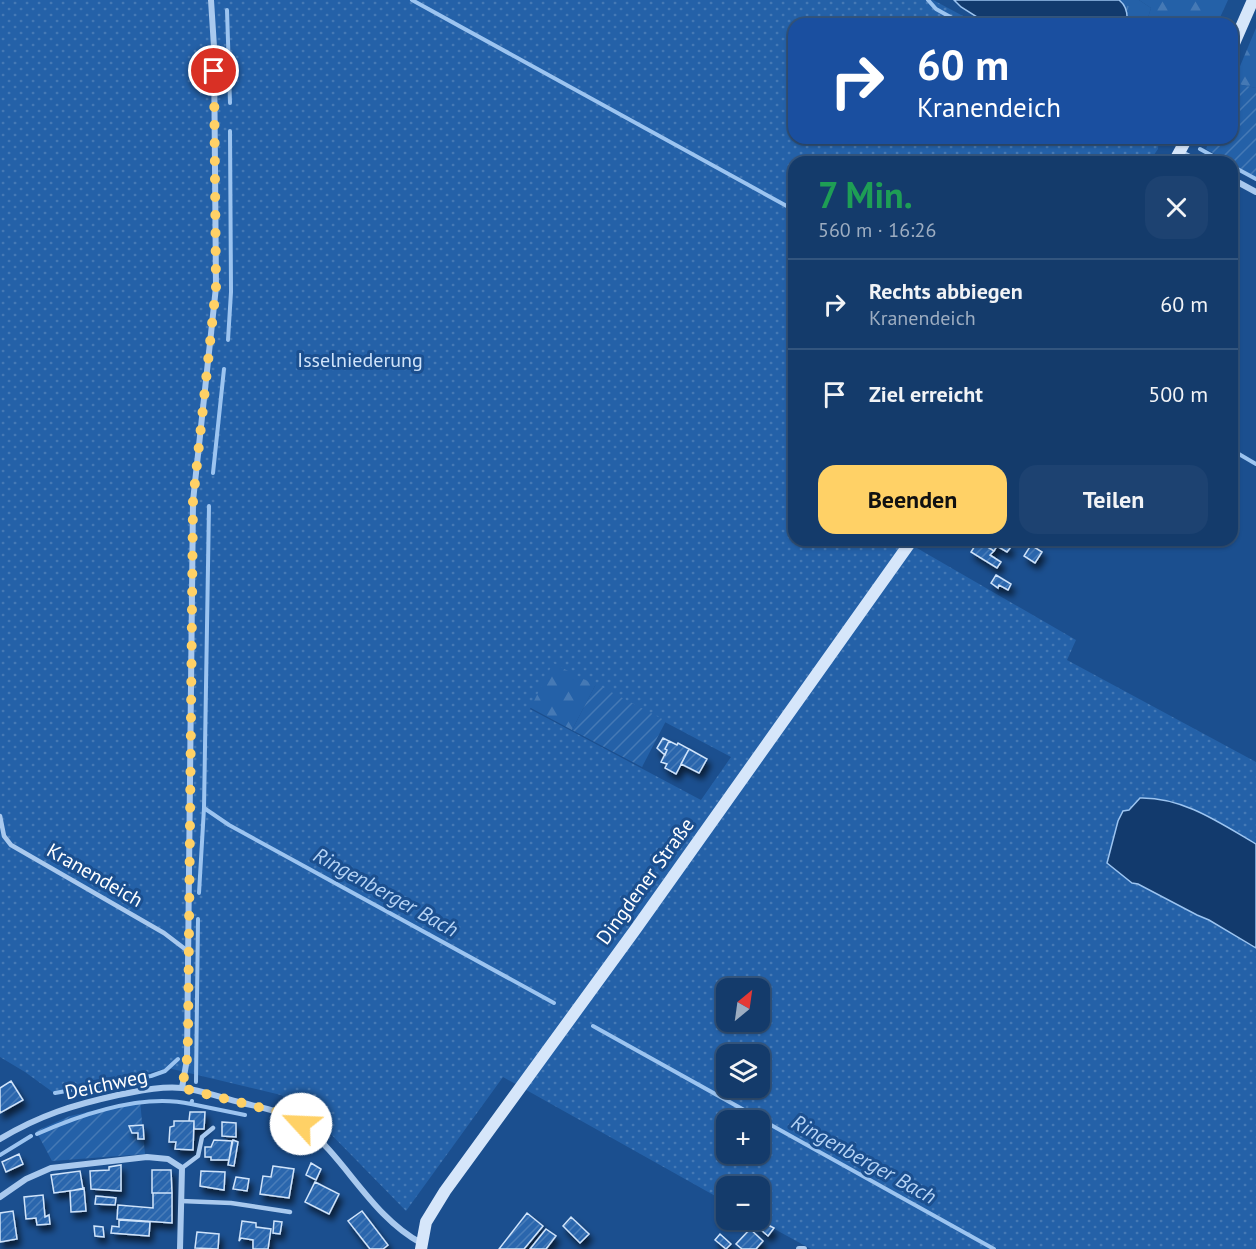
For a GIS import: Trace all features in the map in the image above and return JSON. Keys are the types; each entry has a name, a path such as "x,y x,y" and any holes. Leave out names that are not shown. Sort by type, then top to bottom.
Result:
{"main road":[{"path":"1238,34 1253,0"},
{"name":"Dingdener Straße","path":"421,1246 426,1222 445,1191 635,930 908,546"}],"street":[{"path":"182,1088 187,1059 193,501 216,287 214,47 211,0"},
{"path":"1238,182 1256,192"},
{"name":"Deichweg","path":"0,1139 29,1122 75,1104 143,1090 182,1088 278,1112 301,1124 320,1141 382,1213 404,1234 421,1246"},
{"path":"0,1197 26,1179 51,1168 147,1157 168,1160 182,1168 180,1249"},
{"path":"799,1249 804,1249"}],"lane":[{"name":"Kranendeich","path":"0,816 4,836 11,845 164,933 189,952"},
{"path":"182,1168 198,1156 202,1137 213,1128"},
{"path":"181,1201 231,1203 290,1212"}],"green space":[{"name":"Isselniederung","path":"0,0 933,0 967,18 788,18 788,144 1158,144 1153,156 788,156 788,546 913,546 1076,640 1067,660 1256,762 1256,1249 811,1249 770,1227 770,1176 716,1176 716,1196 503,1077 406,1211 318,1121 281,1095 168,1068 135,1076 93,1080 54,1093 0,1057","holes":["553,663 731,757 701,800 530,709"]},
{"path":"1119,0 1139,0 1151,8 1148,18 1128,18 1128,14"},
{"path":"1139,0 1228,0 1220,18 1148,18 1151,8"},
{"path":"1256,28 1256,88 1238,84 1238,71"},
{"path":"1238,84 1256,88 1256,177 1238,167 1238,156 1218,156 1206,149 1208,144 1238,144"},
{"path":"476,619 596,684 572,730 452,666"},
{"path":"596,684 666,721 642,767 572,730"},
{"path":"140,1100 145,1154 52,1161 36,1131 70,1116"}],"shaded area":[{"path":"954,0 1119,0 1124,5 1127,18 978,18"},
{"path":"1140,798 1156,799 1186,807 1215,820 1256,844 1256,948 1209,920 1132,883 1107,863 1118,821 1123,811 1129,810"}],"building":[{"path":"975,546 986,546 994,551 990,555 1001,562 997,568 971,552"},
{"path":"986,546 997,546 994,551"},
{"path":"997,546 1010,546 1007,552"},
{"path":"1030,546 1042,552 1035,563 1024,556"},
{"path":"996,575 1011,584 1008,590 999,585 998,588 991,583"},
{"path":"663,738 669,741 665,755 657,748"},
{"path":"669,741 689,749 676,774 665,768 667,764 661,762"},
{"path":"689,749 707,759 699,773 681,764"},
{"path":"11,1081 23,1100 0,1113 0,1088"},
{"path":"190,1112 205,1112 204,1129 194,1129 194,1121 189,1121"},
{"path":"174,1121 194,1121 193,1150 175,1149 176,1142 169,1142 170,1127 174,1126"},
{"path":"222,1122 236,1123 236,1137 222,1136"},
{"path":"143,1125 144,1139 138,1139 138,1133 132,1133 129,1126"},
{"path":"214,1140 232,1141 229,1160 211,1160 211,1157 205,1157 205,1147 211,1147"},
{"path":"233,1140 238,1142 234,1166 228,1165"},
{"path":"19,1154 23,1164 6,1172 2,1162"},
{"path":"311,1163 321,1169 316,1180 306,1175"},
{"path":"121,1165 121,1191 91,1189 90,1171 109,1170 109,1167"},
{"path":"273,1166 294,1169 289,1198 260,1194 263,1176 271,1177"},
{"path":"152,1170 171,1170 172,1193 152,1193"},
{"path":"80,1171 83,1189 54,1193 51,1175"},
{"path":"201,1171 225,1172 224,1190 200,1186"},
{"path":"236,1177 249,1179 247,1191 233,1189"},
{"path":"315,1182 339,1194 329,1214 305,1202"},
{"path":"84,1188 86,1211 71,1212 70,1191"},
{"path":"153,1193 172,1193 172,1223 117,1219 118,1205 153,1208"},
{"path":"43,1195 45,1217 49,1215 50,1224 37,1225 36,1218 26,1219 24,1197"},
{"path":"96,1196 116,1198 115,1205 95,1204"},
{"path":"13,1211 17,1239 0,1242 0,1213"},
{"path":"362,1211 388,1245 383,1249 370,1249 348,1221"},
{"path":"527,1213 543,1226 524,1249 499,1249"},
{"path":"571,1217 589,1234 580,1243 563,1226"},
{"path":"119,1220 150,1222 149,1236 111,1233 112,1226 119,1227"},
{"path":"242,1221 256,1223 256,1227 271,1229 268,1249 253,1249 253,1240 241,1238 239,1241"},
{"path":"274,1221 282,1222 280,1234 273,1233"},
{"path":"94,1226 103,1227 104,1237 95,1236"},
{"path":"770,1226 774,1228 768,1236 761,1230 770,1230"},
{"path":"546,1229 556,1236 546,1249 530,1249"},
{"path":"749,1230 763,1241 756,1249 742,1249 736,1244"},
{"path":"197,1232 219,1234 218,1249 195,1248"},
{"path":"720,1234 731,1244 726,1249 715,1240"}],"waterway":[{"path":"412,0 788,207"},
{"path":"928,0 936,9 952,18"},
{"path":"227,10 230,103"},
{"path":"228,340 231,292 230,131"},
{"path":"1200,149 1213,156"},
{"path":"1238,169 1256,179"},
{"path":"213,473 224,369"},
{"path":"1238,454 1256,464"},
{"name":"Ringenberger Bach","path":"199,893 204,808 209,506"},
{"name":"Ringenberger Bach","path":"204,808 229,825 554,1003"},
{"path":"196,1082 198,919"},
{"name":"Ringenberger Bach","path":"593,1026 994,1249"},
{"path":"55,1093 151,1076 165,1071 178,1059"},
{"path":"37,1134 73,1119 112,1107 153,1101 191,1104 192,1101"},
{"path":"191,1104 245,1115"},
{"path":"0,1155 31,1136"}],"route":[{"path":"214,71 216,287 193,501 188,839 188,1038 182,1088 278,1112 301,1124"}]}
